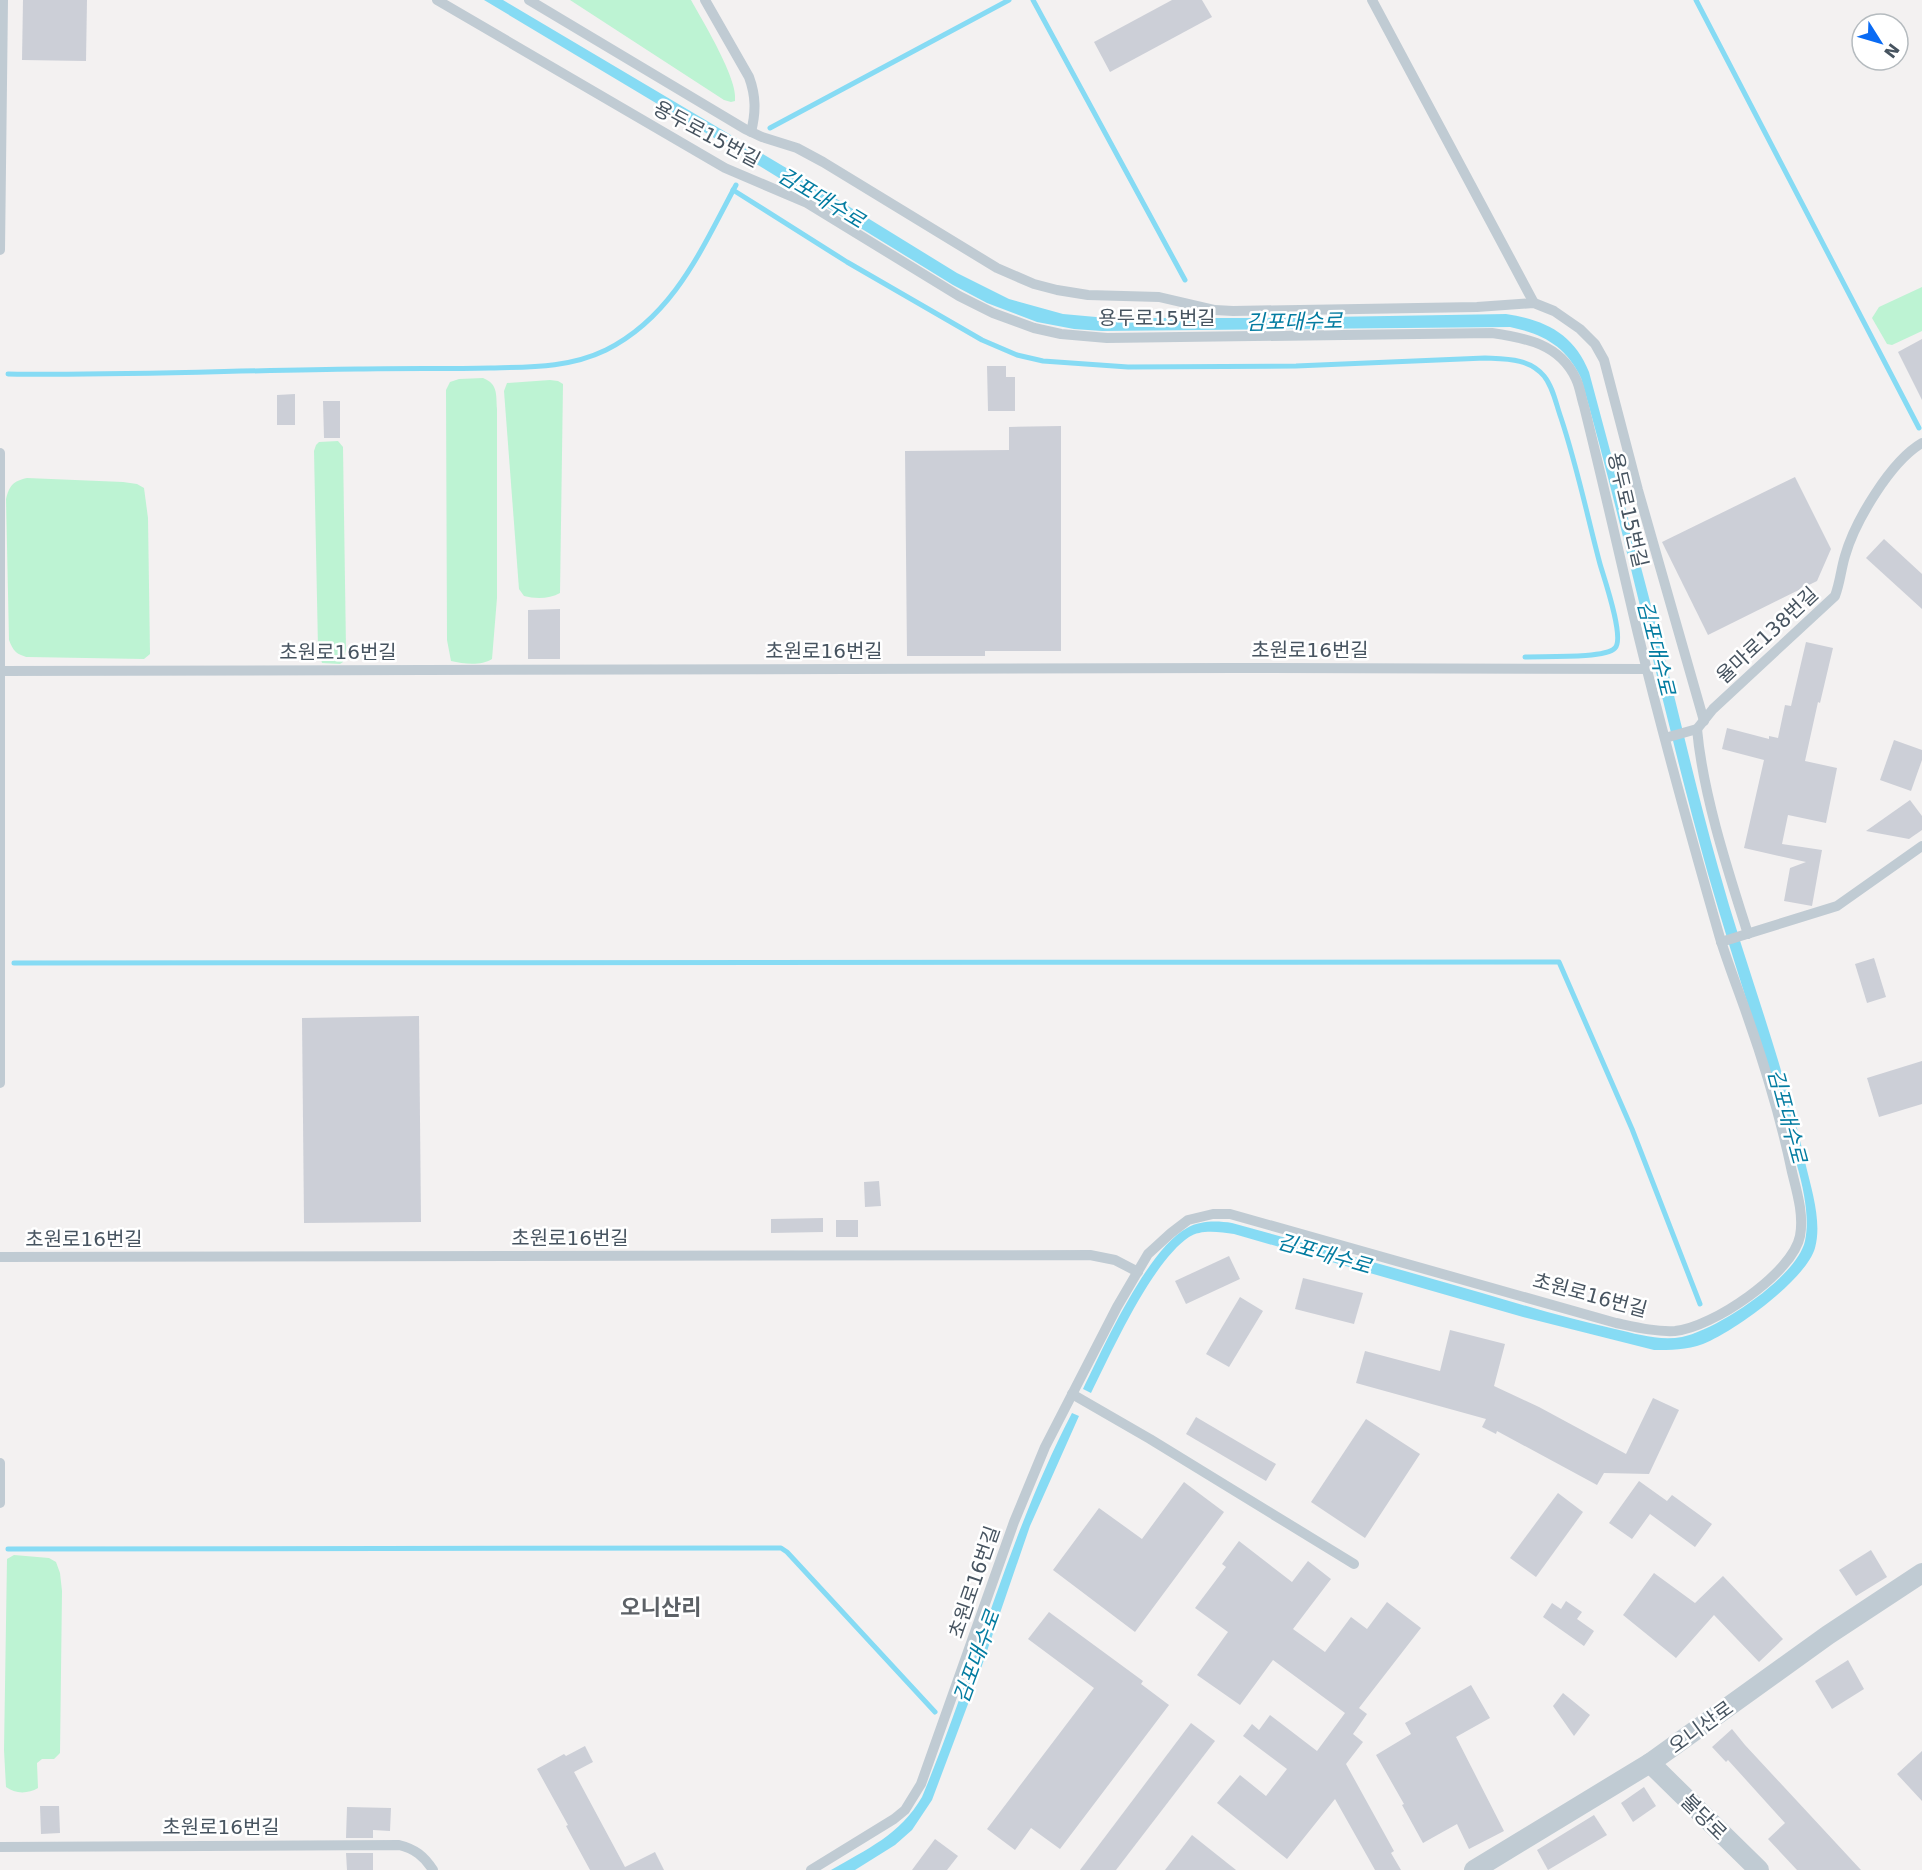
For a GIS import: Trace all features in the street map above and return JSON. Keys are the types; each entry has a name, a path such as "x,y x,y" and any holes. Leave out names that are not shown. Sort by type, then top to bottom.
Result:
{"street":[{"name":"오니산로","path":"1474,1870 1650,1763 1828,1635 1922,1573"},
{"name":"불당로","path":"1650,1763 1758,1870"}],"lane":[{"path":"0,250 3,0"},
{"name":"용두로15번길","path":"437,0 725,168 807,203 959,296 1023,325 1061,334 1107,338 1492,333 1519,337 1549,348 1567,365 1576,379 1665,738"},
{"path":"529,0 751,132 797,148 997,268 1034,284 1088,296 1160,297 1215,310 1233,311 1477,307 1534,303 1554,311 1580,329 1595,344 1604,360 1700,725 1699,750 1715,819 1748,934"},
{"path":"705,0 753,88 755,115 751,132"},
{"path":"1372,0 1534,303"},
{"name":"율마로138번길","path":"1700,725 1713,709 1836,596 1845,556 1857,526 1877,491 1900,462 1922,443"},
{"path":"0,453 0,1083"},
{"name":"초원로16번길","path":"0,671 1647,669"},
{"path":"1665,738 1700,725"},
{"name":"초원로16번길","path":"811,1870 894,1819 914,1798 1014,1522 1045,1447 1117,1307 1148,1254 1188,1220 1212,1214 1230,1214 1616,1323 1658,1331 1677,1331 1712,1320 1758,1289 1783,1267 1793,1254 1800,1238 1801,1222 1791,1162 1772,1093 1721,942 1665,738"},
{"path":"1721,942 1837,906 1922,846"},
{"name":"초원로16번길","path":"0,1257 1090,1255 1115,1260 1138,1272"},
{"path":"1072,1394 1354,1564"},
{"path":"0,1463 0,1503"},
{"name":"초원로16번길","path":"0,1847 399,1845 412,1848 433,1870"}],"green space":[{"path":"570,0 691,0 726,65 735,91 735,101 724,100"},
{"path":"1922,287 1922,331 1892,345 1887,344 1872,318 1879,307"},
{"path":"483,378 494,386 497,409 497,598 492,659 478,664 467,664 451,661 447,640 446,390 450,382 459,379"},
{"path":"550,380 563,384 560,593 533,598 524,596 519,589 504,391 507,383"},
{"path":"338,441 343,447 346,649 343,662 340,664 322,663 318,648 314,451 319,442"},
{"path":"27,478 123,482 137,484 144,488 148,518 150,654 144,659 28,657 18,654 12,647 9,640 6,499 12,485"},
{"path":"14,1555 49,1558 56,1562 62,1591 60,1753 54,1759 42,1759 37,1763 38,1788 22,1792 6,1787 4,1750 7,1559"}],"water":[{"name":"김포대수로","path":"484,0 503,0 788,169 957,273 1009,299 1063,314 1107,318 1506,314 1545,325 1566,339 1583,359 1589,372 1711,842 1797,1128 1817,1217 1815,1248 1809,1261 1798,1275 1767,1304 1716,1338 1691,1347 1654,1350 1523,1317 1234,1234 1199,1233 1189,1237 1175,1249 1161,1266 1121,1332 1091,1393 1083,1389 1128,1301 1157,1256 1172,1239 1187,1228 1204,1222 1232,1223 1565,1317 1656,1338 1682,1337 1715,1324 1734,1313 1772,1285 1799,1255 1805,1241 1807,1226 1800,1177 1708,874 1581,378 1568,358 1552,343 1533,333 1510,327 1102,331 1074,329 1037,322 987,303 953,285"},
{"name":"김포대수로","path":"1072,1413 1079,1416 1030,1526 977,1680 932,1800 912,1830 895,1845 855,1870 831,1870 882,1840 904,1821 922,1797 1010,1555 1049,1460"}],"building":[{"path":"23,0 87,0 86,61 22,60"},
{"path":"1172,0 1202,0 1212,17 1110,72 1094,42"},
{"path":"1922,339 1922,400 1898,352"},
{"path":"987,366 1006,366 1006,377 1015,377 1015,411 988,411"},
{"path":"295,394 295,425 277,425 277,395"},
{"path":"323,401 340,401 340,438 324,438"},
{"path":"1061,426 1061,651 985,651 985,656 907,656 905,451 1009,450 1009,427"},
{"path":"1795,477 1831,549 1817,581 1708,635 1662,542"},
{"path":"1884,539 1922,574 1922,609 1866,558"},
{"path":"560,609 560,659 528,659 528,610"},
{"path":"1806,642 1833,648 1805,761 1837,768 1826,823 1788,815 1782,844 1822,850 1812,906 1784,901 1790,868 1806,862 1744,848 1764,760 1722,749 1727,728 1769,739 1769,736 1778,738 1785,705 1791,706"},
{"path":"1894,740 1922,750 1922,760 1911,791 1880,780"},
{"path":"1910,800 1922,816 1922,830 1909,839 1866,831"},
{"path":"1874,958 1886,997 1867,1003 1855,964"},
{"path":"419,1016 421,1222 304,1223 302,1018"},
{"path":"1922,1061 1922,1104 1879,1117 1867,1078"},
{"path":"879,1181 881,1206 865,1207 864,1182"},
{"path":"823,1218 823,1232 771,1233 771,1219"},
{"path":"836,1220 858,1220 858,1237 836,1237"},
{"path":"1229,1256 1240,1279 1186,1304 1175,1281"},
{"path":"1303,1278 1363,1293 1354,1324 1295,1309"},
{"path":"1240,1297 1263,1311 1229,1367 1206,1354"},
{"path":"1450,1330 1505,1344 1494,1386 1539,1407 1626,1454 1653,1398 1679,1410 1649,1474 1604,1473 1597,1485 1497,1431 1496,1434 1482,1427 1486,1419 1356,1383 1365,1351 1440,1371"},
{"path":"1196,1417 1276,1464 1266,1481 1186,1434"},
{"path":"1366,1419 1420,1454 1365,1538 1311,1502"},
{"path":"1639,1481 1667,1501 1672,1495 1712,1524 1695,1547 1650,1514 1632,1539 1609,1523"},
{"path":"1184,1482 1224,1512 1135,1632 1053,1570 1099,1508 1142,1539"},
{"path":"1558,1493 1583,1512 1536,1577 1510,1558"},
{"path":"1239,1541 1292,1582 1308,1561 1331,1579 1293,1629 1325,1652 1351,1617 1367,1629 1387,1602 1421,1628 1359,1708 1367,1714 1353,1734 1363,1742 1346,1764 1394,1851 1391,1853 1401,1870 1375,1870 1335,1799 1287,1859 1217,1803 1240,1775 1266,1796 1287,1769 1243,1736 1252,1724 1259,1730 1270,1715 1317,1751 1345,1713 1273,1660 1240,1705 1197,1675 1228,1632 1195,1608 1226,1567 1222,1564"},
{"path":"1871,1550 1887,1577 1856,1596 1839,1570"},
{"path":"1654,1573 1695,1603 1723,1576 1783,1639 1759,1662 1714,1615 1676,1658 1623,1615"},
{"path":"1566,1601 1582,1612 1577,1619 1594,1631 1584,1646 1543,1617 1552,1603 1561,1609"},
{"path":"1049,1612 1143,1681 1141,1684 1169,1705 1060,1849 1031,1828 1015,1850 987,1829 1094,1688 1028,1639"},
{"path":"1848,1660 1864,1689 1832,1709 1815,1681"},
{"path":"1471,1685 1490,1718 1456,1737 1504,1831 1469,1849 1457,1824 1423,1843 1376,1755 1411,1734 1405,1723"},
{"path":"1563,1693 1590,1715 1574,1736 1553,1706"},
{"path":"1191,1723 1215,1741 1116,1870 1080,1870"},
{"path":"1732,1729 1861,1870 1797,1870 1768,1839 1785,1823 1728,1760 1726,1762 1712,1747"},
{"path":"585,1746 593,1762 574,1772 625,1867 655,1852 664,1870 590,1870 537,1769 564,1754 566,1756"},
{"path":"1922,1751 1922,1801 1897,1774"},
{"path":"1644,1787 1656,1806 1633,1822 1621,1803"},
{"path":"40,1806 59,1806 60,1833 41,1834"},
{"path":"347,1807 391,1808 390,1831 373,1830 373,1838 346,1838"},
{"path":"1594,1815 1607,1835 1548,1870 1537,1850"},
{"path":"1192,1835 1236,1870 1165,1870"},
{"path":"935,1839 958,1856 947,1870 912,1870"},
{"path":"346,1853 373,1853 373,1870 347,1870"}],"waterway":[{"path":"770,128 1009,0"},
{"path":"1033,0 1185,280"},
{"path":"1696,0 1919,428"},
{"path":"8,374 505,368 535,367 578,360 606,350 630,336 650,319 684,278 736,185"},
{"path":"733,190 847,262 982,340 1017,355 1043,361 1128,367 1296,366 1485,358 1517,361 1538,370 1550,385 1567,436 1613,608 1617,642 1615,648 1599,654 1525,657"},
{"path":"14,963 1559,962 1632,1129 1700,1304"},
{"path":"8,1549 781,1548 935,1712"}],"district":[{"name":"오니산리","path":"661,1607"}]}
